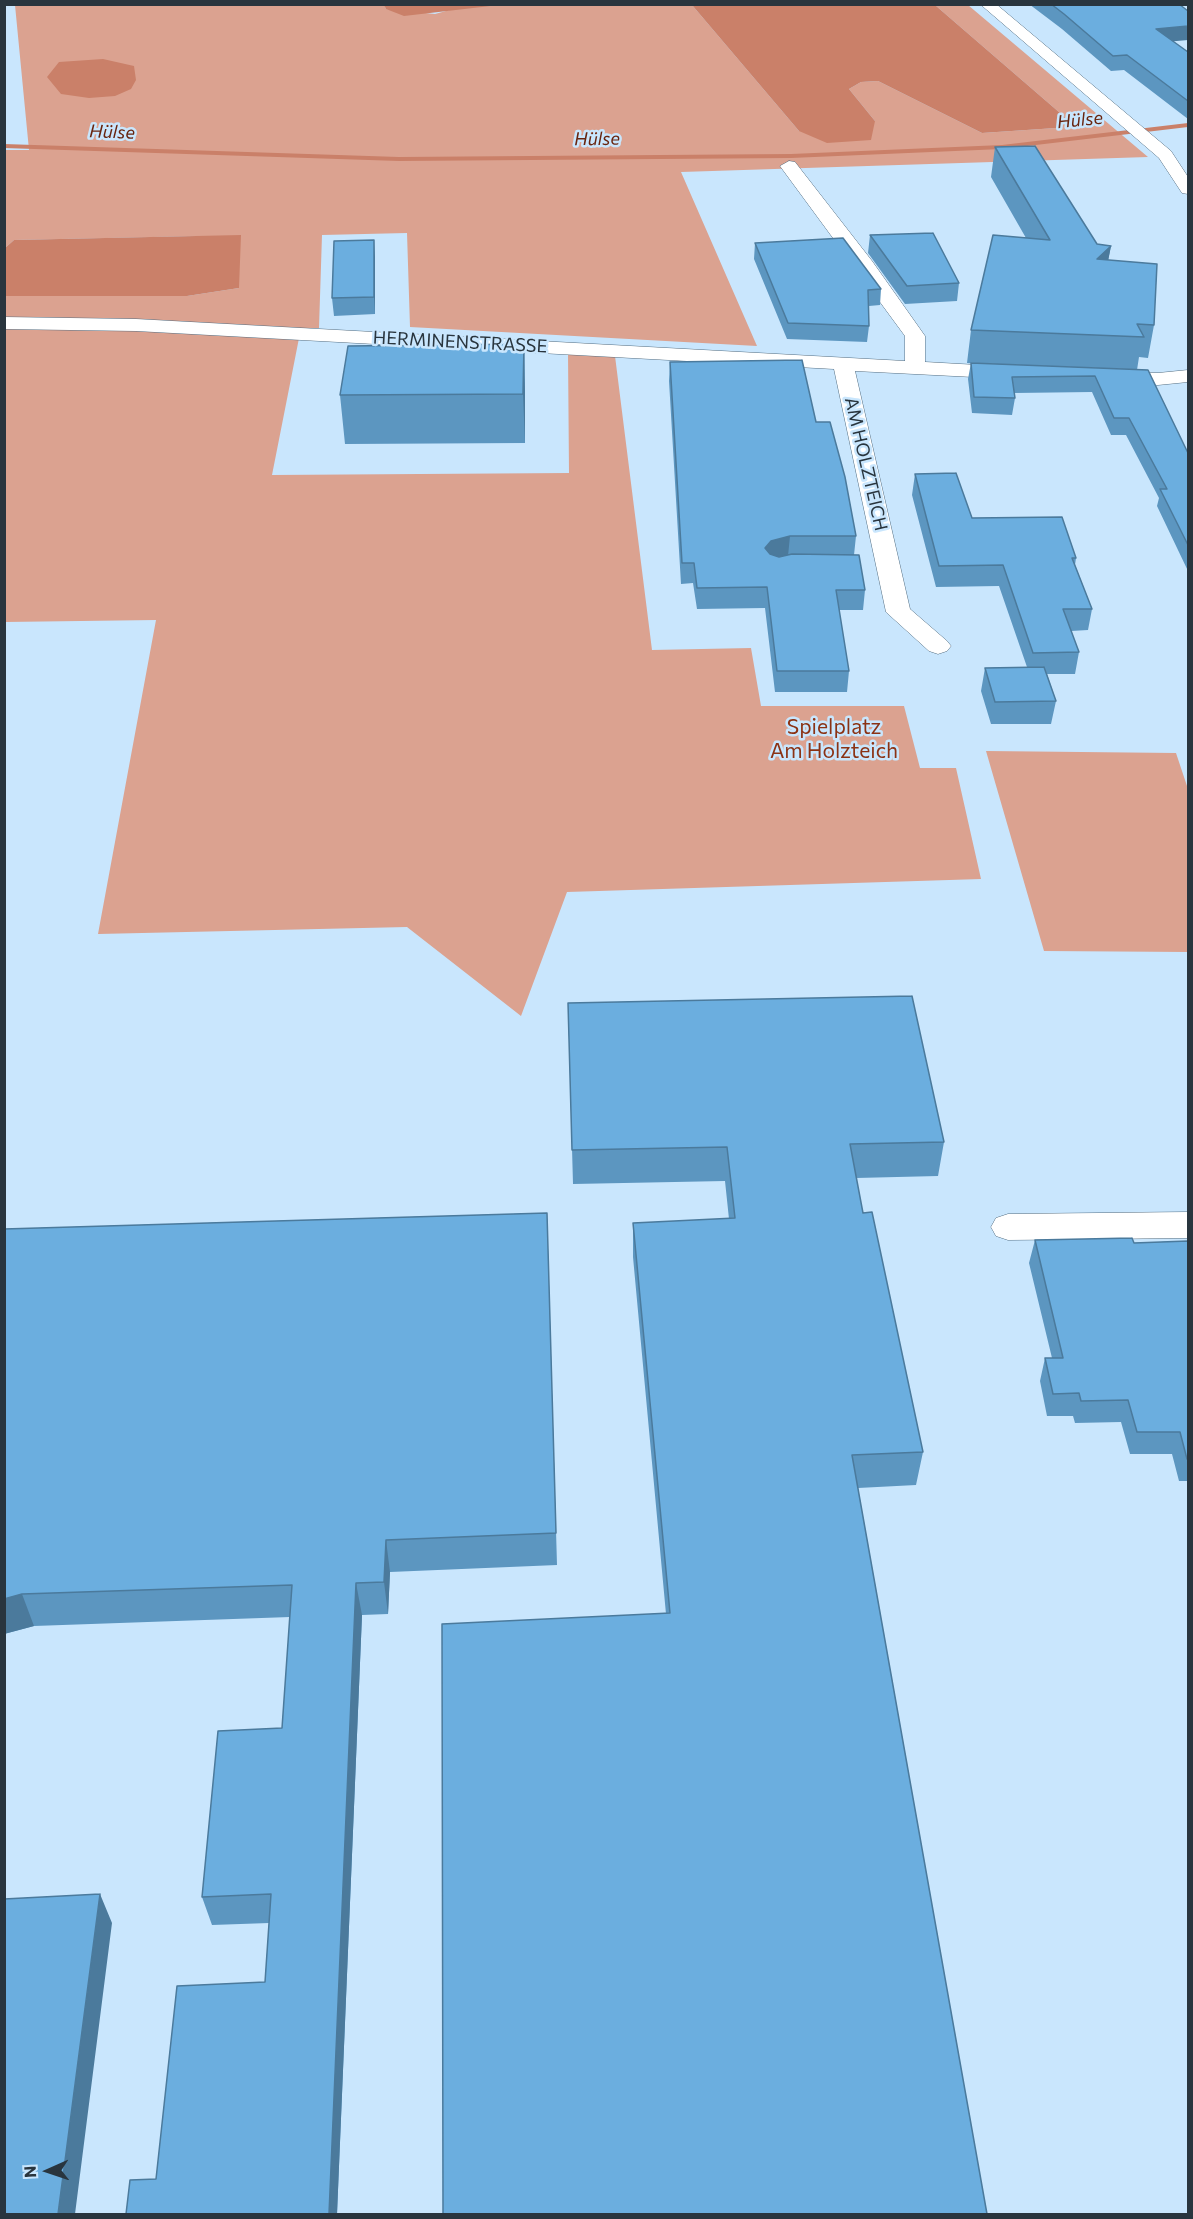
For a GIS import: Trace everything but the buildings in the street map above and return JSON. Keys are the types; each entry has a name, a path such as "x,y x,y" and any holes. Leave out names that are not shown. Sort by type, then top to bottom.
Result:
{"street":[{"path":"987,4 1165,155 1188,189"},
{"path":"789,166 865,265 915,336 915,369"},
{"name":"HERMINENSTRASSE","path":"4,323 136,325 1030,374"},
{"name":"AM HOLZTEICH","path":"843,362 878,566 898,612 938,646"},
{"path":"1088,376 1158,379 1188,376"},
{"path":"1008,1227 1188,1225"}],"green space":[{"name":"Spielplatz Am Holzteich","path":"384,4 386,9 435,14 457,8 499,4 692,5 799,131 875,121 849,89 861,82 878,81 982,133 1056,128 1067,119 935,5 968,5 1148,157 681,172 757,346 410,327 407,233 322,235 319,328 301,328 272,475 569,473 568,353 615,356 652,650 751,648 761,706 904,706 920,768 956,768 981,879 567,892 521,1016 407,927 98,934 156,620 5,622 5,296 187,296 239,288 200,236 14,240 5,248 5,150 29,150 15,5"},
{"path":"986,751 1176,753 1188,789 1188,952 1044,951"}],"shaded area":[{"path":"384,5 499,5 404,16 386,9"},
{"path":"692,5 935,5 1067,119 1056,128 982,133 878,81 861,82 849,89 875,121 871,140 827,143 799,131"},
{"path":"103,59 134,66 136,80 131,89 115,96 89,98 61,94 47,77 59,62"},
{"path":"241,235 239,288 187,296 5,296 5,248 14,240"}],"waterway":[{"name":"Hülse","path":"4,146 399,159 791,156 1002,147 1188,125"}]}
